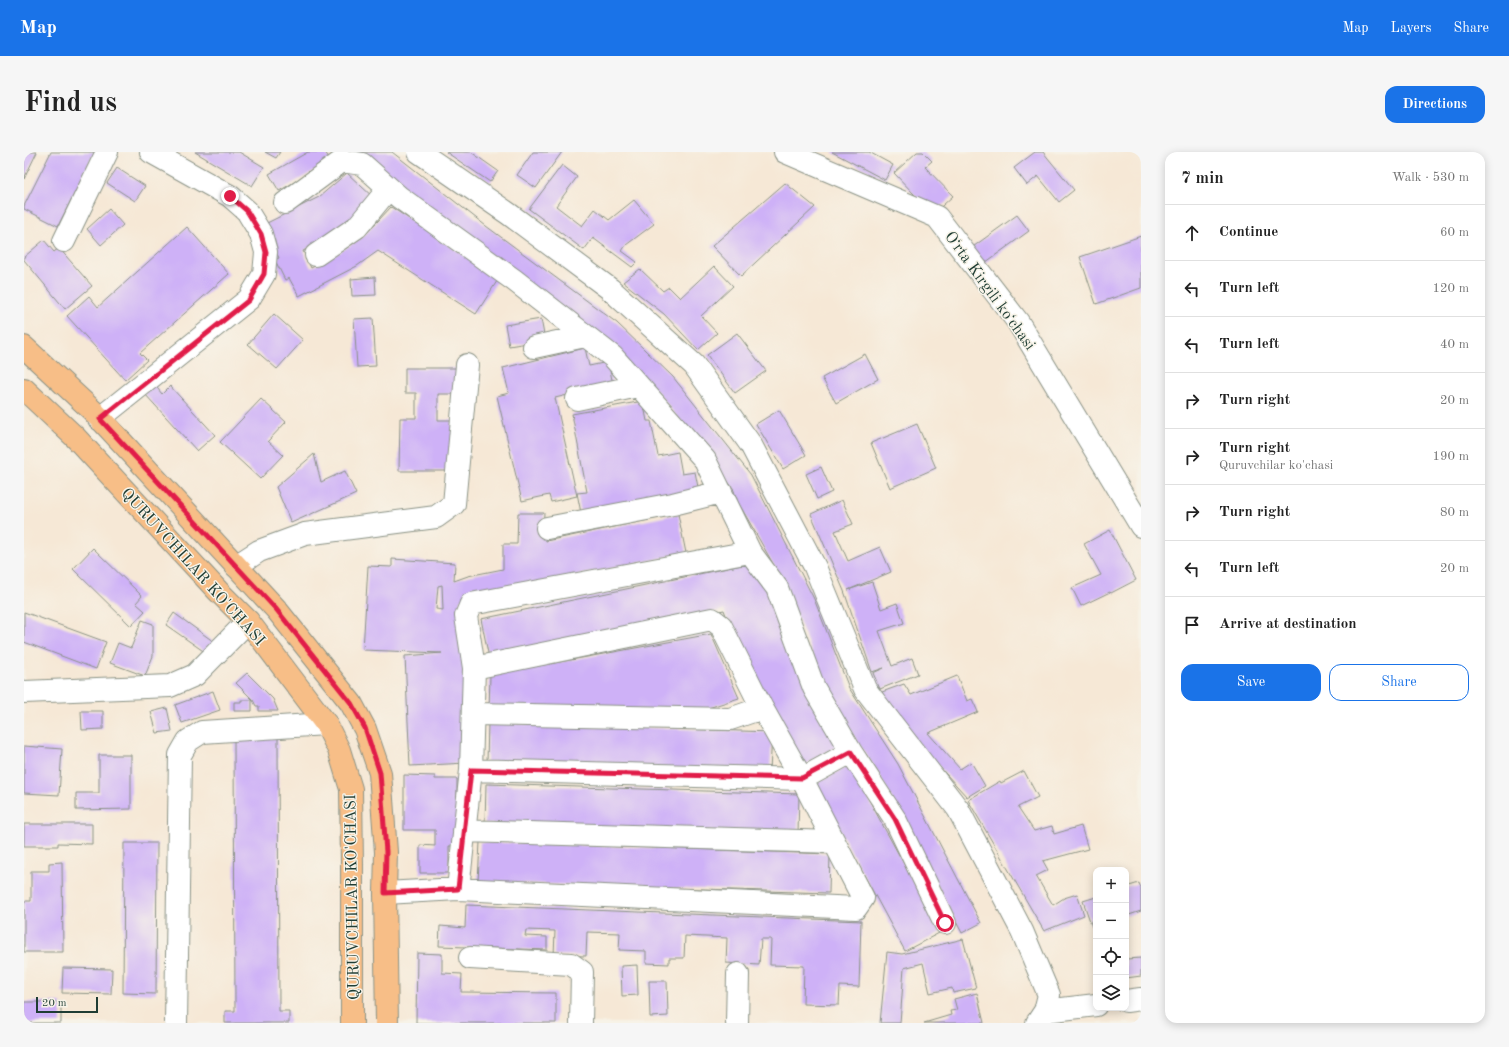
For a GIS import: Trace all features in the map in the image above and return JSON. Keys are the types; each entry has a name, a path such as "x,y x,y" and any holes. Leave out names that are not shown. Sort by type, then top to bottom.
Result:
{"main road":[{"name":"QURUVCHILAR KO'CHASI","path":"24,347 100,419 276,609 346,696 365,728 380,773 386,852 385,893 387,1023"},
{"name":"QURUVCHILAR KO'CHASI","path":"24,389 75,437 218,591 248,621 326,724 339,750 351,789 352,1023"}],"street":[{"path":"64,241 107,152"},
{"path":"100,419 249,300 264,274 266,252 261,234 247,211 230,196 151,152"},
{"path":"419,152 509,214 610,290 694,365 751,445 815,568 865,689 958,808 1022,931 1048,995 1041,1017 1093,1006"},
{"name":"Oʻrta Kirgili koʻchasi","path":"785,152 937,217 1018,322 1141,526"},
{"path":"285,203 342,161 362,164 399,197 514,280 613,357 706,460 750,552 777,588 814,688 851,752 895,819 945,923"},
{"path":"316,255 357,227 388,188"},
{"path":"534,347 585,336"},
{"path":"236,566 259,551 305,534 436,518 454,504 466,365"},
{"path":"577,399 638,386"},
{"path":"547,528 673,504 721,492"},
{"path":"458,889 471,770 474,668 466,616 471,604 750,552"},
{"path":"385,893 458,889 856,908 863,898 802,778 762,708 721,626 712,619 474,668"},
{"path":"24,692 170,686 195,675 248,621"},
{"path":"473,714 730,719 762,708"},
{"path":"176,1023 180,755 188,741 202,732 326,724"},
{"path":"471,770 802,778 851,752"},
{"path":"464,831 834,842"},
{"path":"470,958 571,964 582,972 581,1023"},
{"path":"738,974 738,1023"},
{"path":"1129,1001 1141,999"}],"building":[{"path":"24,152 37,152 24,179"},
{"path":"51,152 95,152 58,226 24,209 24,206"},
{"path":"195,152 239,152 264,167 252,186"},
{"path":"265,152 280,152 276,158"},
{"path":"308,152 325,152 331,161 279,191 269,174"},
{"path":"358,152 392,152 486,226 617,323 673,377 751,475 814,599 849,688 898,764 981,923 962,933 879,774 832,703 784,583 738,502 733,488 656,390 456,228"},
{"path":"446,152 471,152 498,171 490,182"},
{"path":"533,152 562,152 536,188 517,175"},
{"path":"832,152 869,152 893,165 885,180"},
{"path":"917,152 923,152 932,161 925,167 953,196 933,214 894,173"},
{"path":"1035,152 1043,152 1074,190 1059,202 1038,176 1027,185 1014,168"},
{"path":"562,165 577,177 556,206 582,226 595,209 609,220 634,200 654,224 626,245 622,251 637,262 632,267 593,238 584,250 529,209"},
{"path":"117,168 145,186 135,201 107,183"},
{"path":"347,173 374,198 337,234 303,251 311,268 342,251 364,236 391,207 499,278 476,314 378,251 357,266 299,296 289,278 285,280 275,260 279,258 263,225 319,197"},
{"path":"785,183 815,207 741,276 712,246"},
{"path":"109,209 123,225 101,245 87,229"},
{"path":"1017,215 1029,231 982,265 970,249"},
{"path":"187,227 229,274 140,353 147,360 125,380 67,316 89,296 98,307"},
{"path":"1141,236 1141,288 1096,304 1080,257"},
{"path":"44,240 54,252 59,248 92,286 65,309 24,260 24,257"},
{"path":"714,266 733,286 701,316 717,333 698,350 664,314 623,282 640,269 663,291 669,287 680,298"},
{"path":"375,277 376,295 352,296 351,279"},
{"path":"274,314 303,340 277,369 248,344"},
{"path":"373,318 376,366 357,367 354,319"},
{"path":"541,319 545,340 509,346 505,325"},
{"path":"737,333 766,371 735,393 707,355"},
{"path":"585,348 589,366 608,362 613,384 555,398 577,496 551,502 549,495 522,501 497,396 509,393 503,368"},
{"path":"865,354 878,379 836,403 822,378"},
{"path":"405,368 457,368 457,394 438,394 438,420 452,420 452,471 399,471 400,418 416,418 416,393 405,393"},
{"path":"154,384 162,394 170,386 215,435 197,451 144,393"},
{"path":"261,399 286,422 268,441 283,455 260,479 220,442"},
{"path":"643,401 647,421 651,421 658,456 678,452 682,474 695,472 699,492 581,513 577,493 587,492 572,414"},
{"path":"779,410 806,455 783,469 756,424"},
{"path":"917,424 936,468 890,488 871,443"},
{"path":"314,454 321,482 345,471 356,494 291,523 276,487"},
{"path":"821,467 832,492 817,499 806,474"},
{"path":"842,500 853,524 835,531 848,561 880,547 891,572 848,590 872,582 881,609 897,603 904,623 879,631 892,666 912,658 918,674 880,689 873,673 884,668 872,672 844,591 811,514"},
{"path":"518,513 544,513 543,530 546,541 678,514 686,553 460,600 462,651 467,701 466,763 410,766 405,656 442,653 363,650 368,566 392,567 392,559 455,563 454,581 468,576 503,569 503,544 517,544","holes":["442,585 443,610 436,609 438,586"]},
{"path":"1110,530 1136,580 1081,606 1072,588 1101,575 1084,544"},
{"path":"93,548 142,596 136,603 145,611 131,626 73,569"},
{"path":"752,563 770,590 840,745 803,766 749,675 724,610 489,658 481,619"},
{"path":"24,612 106,642 96,669 24,642"},
{"path":"174,613 217,644 209,655 166,625"},
{"path":"142,620 153,624 153,656 145,676 110,663 118,643 131,648"},
{"path":"711,634 739,698 702,710 489,711 490,675"},
{"path":"247,673 273,699 278,711 259,711 259,706 256,706 253,700 236,683"},
{"path":"957,676 967,701 972,699 978,712 928,733 960,769 971,762 985,786 967,797 903,727 882,692 904,684 911,695"},
{"path":"213,691 220,710 182,723 175,705"},
{"path":"241,700 252,700 252,711 234,711 234,702 241,702"},
{"path":"167,708 172,731 157,733 151,712"},
{"path":"81,711 103,711 103,729 82,730"},
{"path":"488,723 772,732 770,772 487,762"},
{"path":"234,738 278,738 279,1011 289,1011 289,1023 225,1023 225,1011 235,1011"},
{"path":"24,746 62,749 59,795 24,793"},
{"path":"99,755 131,755 131,809 76,810 76,793 99,793"},
{"path":"850,765 941,932 905,951 815,784"},
{"path":"1024,771 1038,797 1018,807 1034,831 1052,826 1054,834 1081,826 1088,849 1043,861 1048,870 1036,876 1053,905 1064,898 1077,894 1084,915 1044,931 968,800 1000,781 1001,783"},
{"path":"404,775 435,776 435,779 457,779 457,846 449,846 449,873 420,873 420,845 435,846 435,830 404,830"},
{"path":"486,784 799,794 798,834 485,824"},
{"path":"24,824 92,824 92,844 58,843 58,846 24,846"},
{"path":"480,842 830,854 829,893 478,882"},
{"path":"124,843 157,843 156,994 123,993"},
{"path":"62,862 63,952 24,952 24,901 31,901 31,871 49,871 49,863"},
{"path":"1139,883 1141,888 1141,911 1129,915 1129,903 1129,886"},
{"path":"1093,898 1093,927 1092,927 1083,901"},
{"path":"466,905 861,921 859,987 840,986 839,1005 803,1004 804,966 770,965 771,939 761,939 759,965 726,963 727,938 685,936 684,958 669,958 669,964 646,963 646,951 619,950 620,933 587,932 586,956 554,955 555,931 526,930 525,936 547,937 547,950 439,946 440,926 465,928"},
{"path":"963,939 976,988 953,993 952,988 930,993 923,963 904,968 900,1023 880,1023 887,952 902,954"},
{"path":"417,953 442,954 442,973 462,974 461,992 556,993 556,1023 416,1023"},
{"path":"1141,958 1141,976 1129,978 1129,959"},
{"path":"637,965 638,995 622,996 621,966"},
{"path":"63,968 112,969 111,994 62,993"},
{"path":"649,981 667,981 668,1016 650,1017"},
{"path":"977,993 984,1023 924,1023 951,1015 950,1011 957,1010 954,999"},
{"path":"24,1002 61,1002 61,1023 24,1023"}],"route":[{"path":"230,196 247,211 261,234 266,252 264,274 249,300 100,419 276,609 351,703 365,728 380,773 386,852 385,893 458,889 471,770 802,778 851,752 895,819 945,923"}]}
